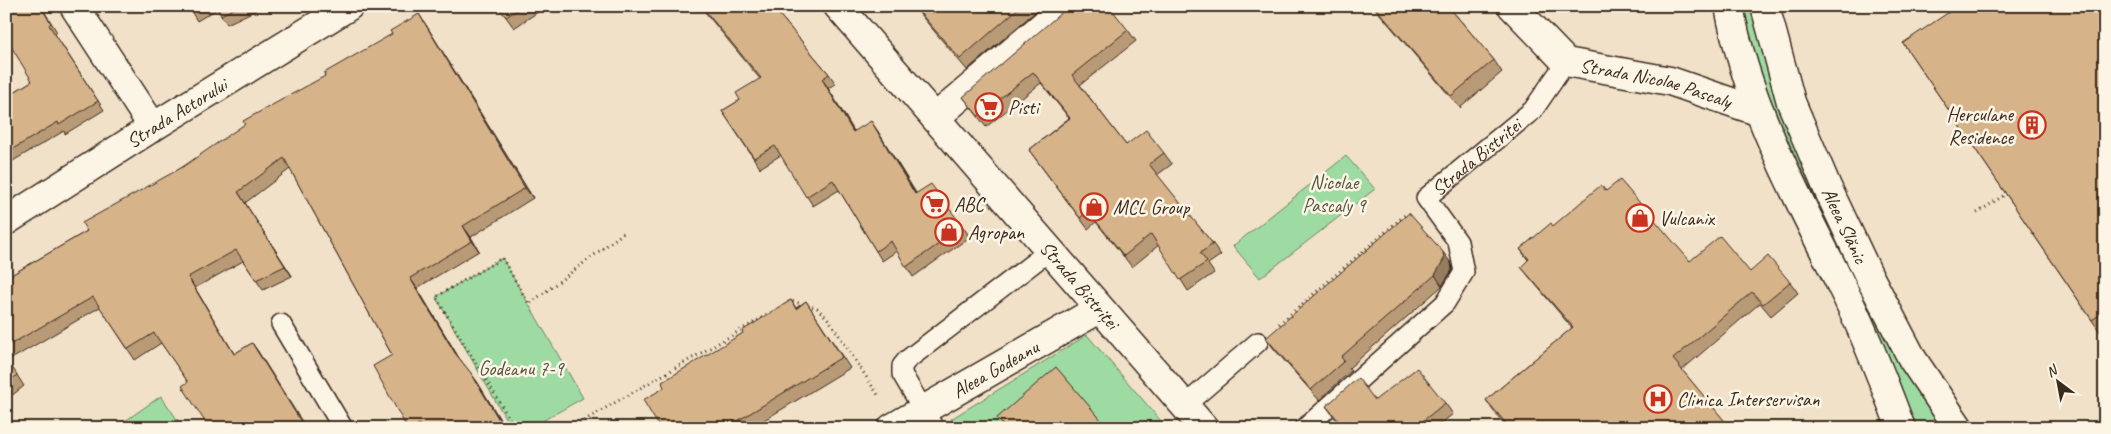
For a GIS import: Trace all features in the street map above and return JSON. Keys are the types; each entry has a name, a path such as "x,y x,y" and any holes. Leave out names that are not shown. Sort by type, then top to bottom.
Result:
{"street":[{"path":"74,6 153,127"},
{"name":"Strada Actorului","path":"6,221 153,127 349,6"},
{"name":"Strada Bistriței","path":"838,6 1204,428"},
{"path":"935,118 1066,6"},
{"name":"Strada Nicolae Pascaly","path":"1512,6 1566,62 1670,81 1760,112"},
{"name":"Aleea Slănic","path":"1728,6 1734,36 1760,112 1798,199 1847,298 1882,376 1901,428"},
{"name":"Aleea Slănic","path":"1764,6 1791,102 1827,187 1869,276 1913,360 1959,428"},
{"name":"Aleea Godeanu","path":"895,426 928,418 1099,309"}],"lane":[{"name":"Strada Bistriței","path":"1305,428 1446,303 1464,272 1458,242 1426,198 1533,110 1566,62"},
{"path":"928,418 902,374 902,366 906,360 1049,251"},
{"path":"281,324 343,428"},
{"path":"1184,406 1258,342"}],"path":[{"path":"1978,213 2006,194"},
{"path":"1258,342 1426,198"},
{"path":"515,428 436,297 502,258 528,304 626,231"},
{"path":"571,428 791,301 817,308 829,320 895,426"}],"green space":[{"path":"1742,6 1759,6 1944,428 1918,428 1810,210 1766,99"},
{"name":"Nicolae Pascaly 9","path":"1346,156 1375,189 1260,278 1233,246"},
{"name":"Godeanu 7-9","path":"502,258 583,398 530,428 511,428 436,297"},
{"path":"1087,335 1167,428 957,428 951,419"},
{"path":"161,396 183,428 115,428"}],"building":[{"path":"6,6 40,6 51,23 49,25 98,101 59,125 58,122 6,153 6,97 32,81 6,38"},
{"path":"188,6 201,6 191,12"},
{"path":"216,6 239,6 221,15"},
{"path":"498,6 523,6 506,17"},
{"path":"701,6 772,6 829,74 822,79 853,132 871,121 915,194 931,184 963,227 906,267 891,241 876,251 833,180 806,197 775,146 754,158 722,111 740,100 736,93 761,78"},
{"path":"914,6 1021,6 960,59"},
{"path":"1069,6 1109,6 1128,30 1072,75 1126,145 1146,130 1164,153 1149,164 1213,244 1200,253 1207,262 1180,280 1151,234 1124,256 1088,211 1080,218 1029,150 1070,118 1033,72 978,116 963,97"},
{"path":"1374,6 1448,6 1494,60 1451,96"},
{"name":"Herculane Residence","path":"1958,6 2105,6 2105,311 2092,320 1903,43"},
{"path":"419,14 525,188 463,226 472,241 410,278 455,353 471,373 504,428 421,428 419,424 412,428 407,428 373,366 392,355 284,158 238,192 285,266 256,280 236,250 188,277 234,354 252,343 305,428 209,428 182,386 188,382 154,333 128,349 93,297 6,347 6,278 87,231 82,223 181,168 245,124 243,121 325,76 324,73 392,34 390,31"},
{"path":"1620,180 1690,261 1720,236 1750,272 1768,256 1790,282 1763,304 1752,292 1673,359 1728,425 1725,428 1510,428 1486,400 1573,327 1521,267 1529,259 1520,249 1551,223 1553,226 1601,185 1606,191"},
{"path":"1409,213 1443,252 1444,259 1435,275 1341,357 1344,361 1311,390 1266,338"},
{"path":"791,300 796,309 806,301 842,357 726,428 660,428 643,400 664,388 662,382 743,333 742,331"},
{"path":"6,358 17,375 6,384"},
{"path":"1056,367 1108,428 1005,428 997,418"},
{"path":"1417,368 1445,403 1414,428 1344,428 1326,406 1358,378 1375,400"}],"place":[{"name":"Pisti","path":"989,107"},
{"name":"Herculane Residence","path":"2032,125"},
{"name":"ABC","path":"935,204"},
{"name":"MCL Group","path":"1094,207"},
{"name":"Vulcanix","path":"1640,218"},
{"name":"Agropan","path":"949,232"},
{"name":"Clinica Interservisan","path":"1658,399"}]}
